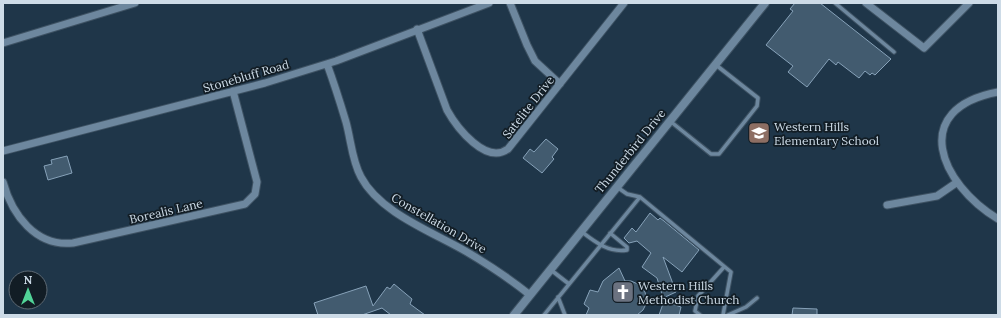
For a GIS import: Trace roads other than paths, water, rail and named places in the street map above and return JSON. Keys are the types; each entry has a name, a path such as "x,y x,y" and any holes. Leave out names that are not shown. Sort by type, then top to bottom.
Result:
{"street":[{"path":"3,43 113,6 135,3"},
{"name":"Stonebluff Road","path":"3,151 233,91 327,64 488,3"},
{"path":"510,3 527,46 535,61 560,84"},
{"name":"Satelite Drive","path":"417,29 447,110 453,120 458,127 488,153 501,153 508,149 624,3"},
{"name":"Thunderbird Drive","path":"514,315 765,3"},
{"path":"866,3 924,48 969,3"},
{"name":"Constellation Drive","path":"327,64 342,109 356,166 361,177 373,195 384,204 410,220 483,262 530,295"},
{"name":"Borealis Lane","path":"3,182 9,201 22,221 38,236 55,243 73,243 245,204 255,194 257,182 233,91"},
{"path":"998,92 971,99 963,103 950,115 943,132 942,152 946,166 956,183 978,205 998,219"},
{"path":"887,205 937,196 956,183"}],"lane":[{"path":"835,3 894,52"},
{"path":"670,121 711,154 719,154 757,106 758,98 716,65"},
{"path":"616,187 627,194 640,197 731,272 723,315"},
{"path":"544,315 640,197"},
{"path":"581,232 600,246 615,250 627,250 625,244 610,234"},
{"path":"700,315 695,311 698,296 724,267"},
{"path":"550,270 569,284"},
{"path":"558,297 565,315"},
{"path":"728,315 746,307 757,298"}],"place":[{"name":"Western Hills Elementary School","path":"759,133"},
{"name":"Western Hills Methodist Church","path":"623,292"}]}
